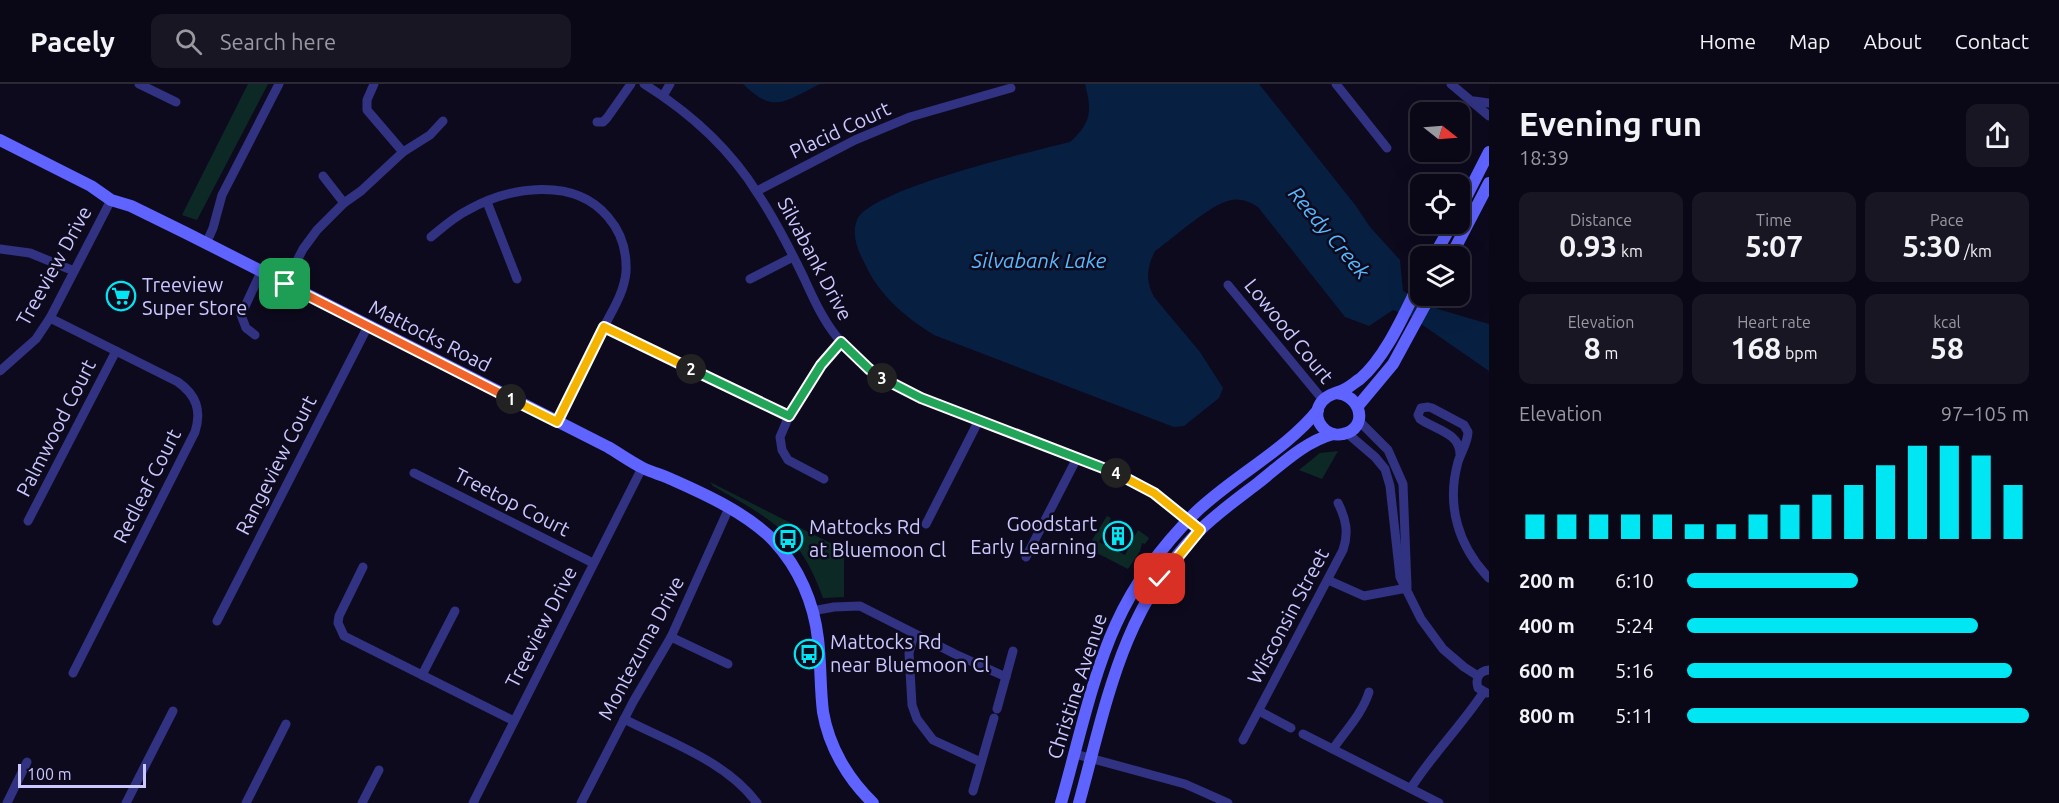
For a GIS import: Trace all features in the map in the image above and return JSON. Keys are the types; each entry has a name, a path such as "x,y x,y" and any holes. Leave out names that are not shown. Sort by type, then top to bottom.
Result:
{"main road":[{"name":"Mattocks Road","path":"0,140 91,186 111,200 131,206 608,447 642,468 675,481 753,522 780,549 802,583 812,611 818,641 827,728 840,760 873,803"},
{"path":"1470,189 1489,152"},
{"path":"1456,246 1489,183"},
{"path":"1410,303 1379,356 1362,377 1320,405 1320,424 1324,430 1333,434 1347,433 1352,430 1358,420 1358,406 1393,364 1424,306"},
{"path":"1335,393 1348,396 1358,406"},
{"name":"Christine Avenue","path":"1061,803 1100,666 1116,625 1134,590 1154,559 1189,520 1214,497 1301,429 1320,405"},
{"name":"Christine Avenue","path":"1079,803 1115,671 1131,629 1149,595 1200,530 1311,442 1333,434"},
{"path":"1100,666 1115,671"}],"street":[{"path":"139,84 176,102"},
{"path":"206,244 222,195 279,84"},
{"path":"374,84 367,100 367,110 403,152"},
{"path":"597,122 601,123 607,118 631,84"},
{"name":"Silvabank Drive","path":"644,84 663,96 711,137 757,191 824,317 841,342 869,369 888,382 921,398 1133,480 1163,499 1200,530"},
{"path":"663,96 670,84"},
{"path":"1451,84 1474,101 1489,116"},
{"path":"1341,86 1387,148"},
{"name":"Placid Court","path":"757,191 855,140 901,121 934,109 1011,88"},
{"path":"1474,101 1489,103"},
{"path":"285,284 308,243 344,203 361,191 403,152 430,135 443,121"},
{"path":"323,176 344,203"},
{"path":"431,237 469,209 507,194 520,192 556,190 583,197 593,202 606,215 620,236 625,252 626,269 620,297 557,422"},
{"name":"Treeview Drive","path":"0,371 36,339 50,318 111,200"},
{"path":"487,202 517,279"},
{"path":"0,249 30,253 74,271"},
{"path":"750,279 794,257"},
{"path":"255,335 246,328 241,315 261,272"},
{"name":"Lowood Court","path":"1228,285 1320,405"},
{"name":"Redleaf Court","path":"50,318 178,382 196,400 199,416 195,432 73,673"},
{"name":"Rangeview Court","path":"217,621 368,326"},
{"path":"604,327 789,416"},
{"path":"824,479 793,463 785,456 780,437 789,416 821,365 841,342"},
{"name":"Palmwood Court","path":"28,521 116,351"},
{"path":"1460,454 1455,438 1420,419 1418,415 1420,408 1431,408 1467,428 1469,435 1460,454 1453,491 1456,524 1466,548 1489,578"},
{"path":"926,524 979,420"},
{"path":"1358,420 1388,450 1403,484 1407,588"},
{"path":"1347,433 1375,456 1385,469 1390,486 1400,577 1429,633 1454,660 1478,676"},
{"path":"1026,557 1077,458"},
{"name":"Treeview Drive","path":"473,803 642,468"},
{"name":"Treetop Court","path":"414,472 593,563"},
{"name":"Wisconsin Street","path":"1243,740 1328,580 1346,541 1347,529 1338,503"},
{"name":"Montezuma Drive","path":"582,800 624,719 671,637 729,508"},
{"path":"363,567 339,616 338,623 341,633 514,721"},
{"path":"1328,580 1364,596 1407,588"},
{"path":"812,611 834,606 860,606 1006,677"},
{"path":"422,675 455,611"},
{"path":"914,634 909,653 912,705 917,719 933,740 981,762"},
{"path":"671,637 728,664"},
{"path":"973,791 1013,651"},
{"path":"1410,788 1486,693 1478,688 1478,676 1489,670"},
{"path":"1333,749 1358,716 1369,692"},
{"path":"126,803 173,711"},
{"name":"Wisconsin Street","path":"1258,711 1291,728"},
{"path":"624,719 720,767 742,785 757,803"},
{"path":"246,803 286,724"},
{"path":"1303,734 1439,803"},
{"path":"1075,754 1185,784 1228,803"},
{"path":"7,803 27,762"},
{"path":"362,803 379,770"},
{"path":"582,800 594,803"}],"green space":[{"path":"248,84 268,84 197,220 182,215"},
{"path":"1338,451 1322,479 1299,470 1320,453"},
{"path":"710,482 844,550 844,597 823,598 804,557 793,542 767,519"},
{"path":"1107,516 1111,518 1099,542 1125,555 1138,530 1149,538 1145,544 1142,543 1140,551 1128,569 1087,548"}],"water":[{"path":"743,84 820,84 789,100 772,102 754,94"},
{"name":"Silvabank Lake","path":"1085,84 1259,84 1356,206 1370,227 1400,260 1403,291 1410,295 1410,306 1432,306 1489,324 1489,371 1411,317 1393,310 1369,326 1345,317 1258,207 1238,200 1222,203 1192,222 1155,251 1150,263 1148,279 1154,297 1200,352 1223,388 1219,398 1184,426 1174,427 934,335 903,313 878,286 860,254 856,243 857,220 868,208 921,184 990,162 1070,142 1086,122 1089,102"}],"place":[{"name":"Treeview Super Store","path":"121,296"},
{"name":"Goodstart Early Learning","path":"1118,536"},
{"name":"Mattocks Rd at Bluemoon Cl","path":"788,539"},
{"name":"Mattocks Rd near Bluemoon Cl","path":"809,654"}],"route":[{"path":"285,284 557,422 604,327 789,416 821,365 841,342 869,369 904,390 1133,480 1163,499 1200,530 1160,579"}],"water label":[{"name":"Reedy Creek","path":"1329,233"}]}
